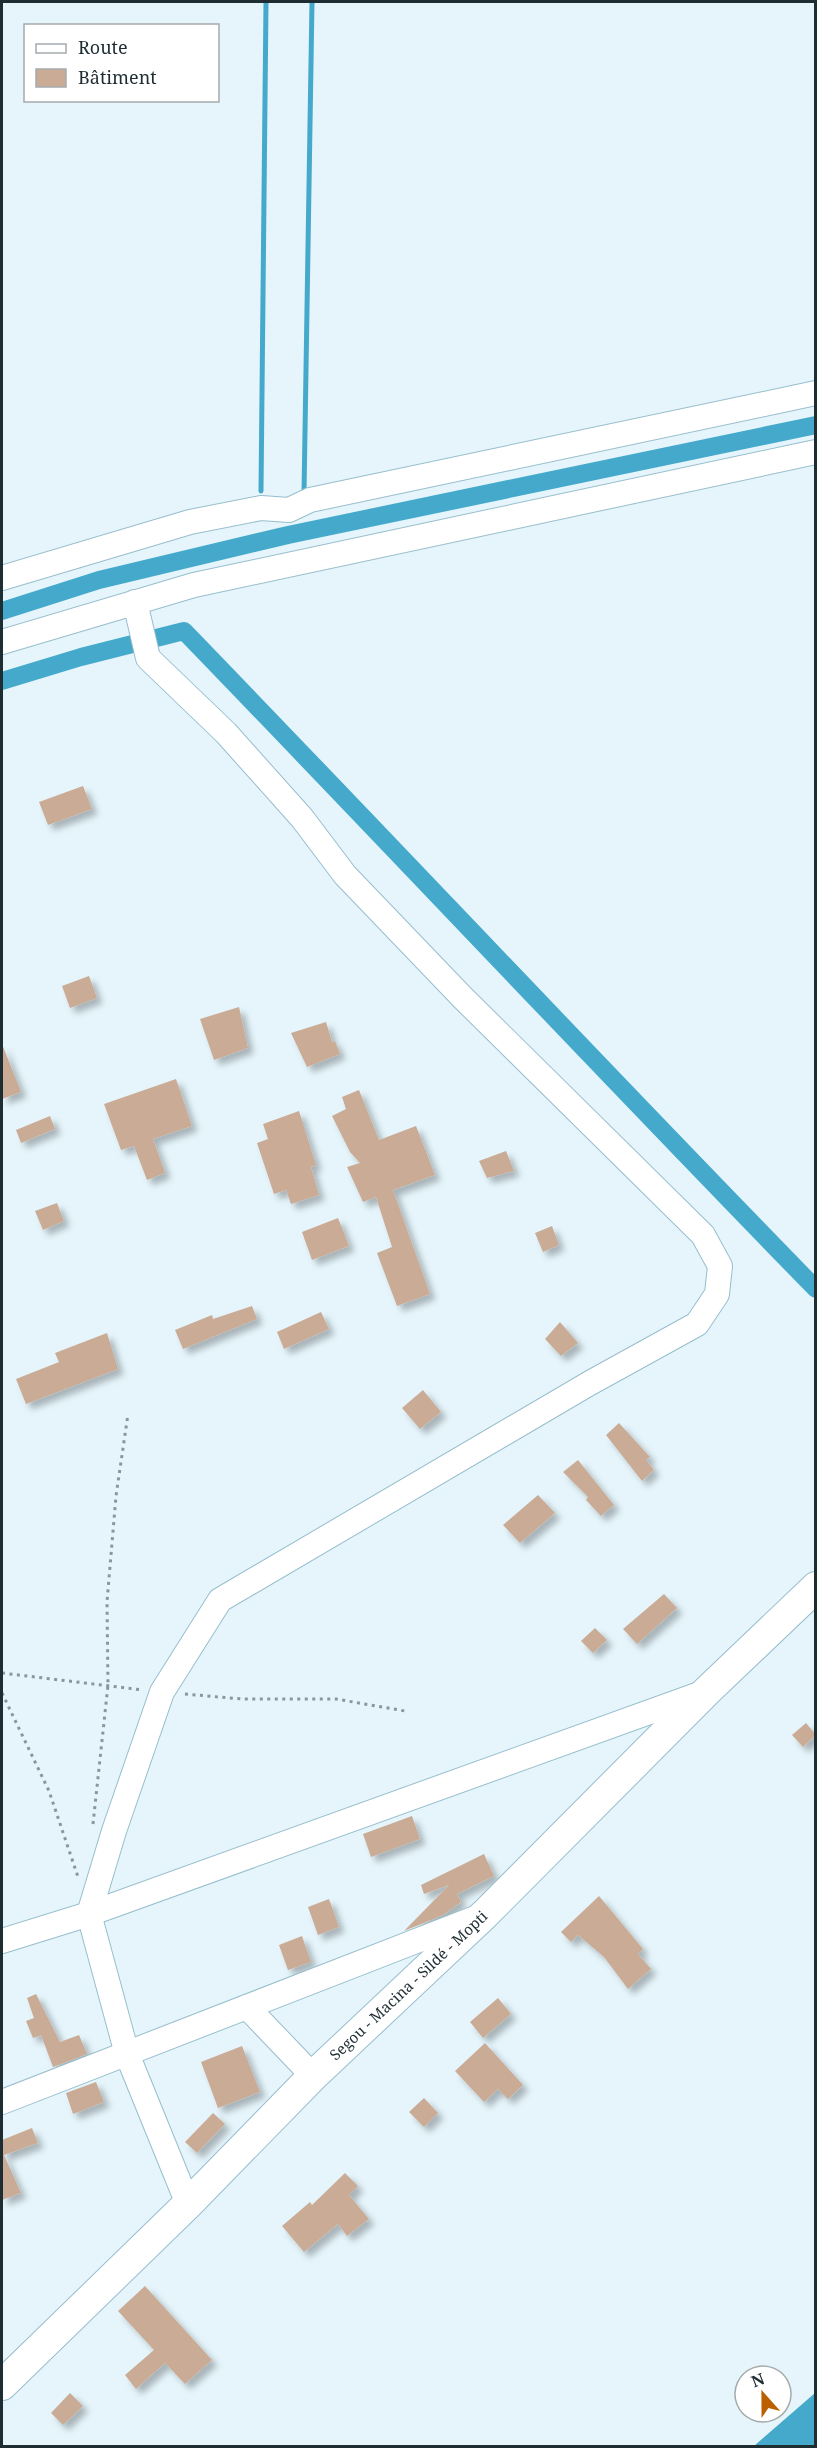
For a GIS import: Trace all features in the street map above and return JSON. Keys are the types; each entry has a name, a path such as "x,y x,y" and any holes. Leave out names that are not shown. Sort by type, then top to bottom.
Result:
{"main road":[{"name":"Segou - Macina - Sildé - Mopti","path":"2,2385 188,2204 313,2076 485,1914 707,1691 816,1587"}],"street":[{"path":"2,578 190,522 261,508 289,510 310,500 816,393"},
{"path":"2,642 137,610 217,580 816,452"},
{"path":"137,610 148,658 226,733 302,818 345,875 464,998 703,1235 720,1266 717,1293 697,1324 590,1383 220,1600 162,1692 82,1915 127,2054 188,2204"},
{"path":"2,1941 82,1915 707,1691"},
{"path":"2,2102 485,1914"},
{"path":"247,2007 313,2076"}],"path":[{"path":"93,1831 108,1685 107,1602 116,1496 128,1414"},
{"path":"2,1673 242,1699 336,1699 405,1711"},
{"path":"2,1693 49,1791 78,1880"},
{"path":"82,1915 84,1874"}],"water":[{"path":"815,2393 815,2446 754,2446 779,2424 793,2424 793,2412"}],"building":[{"path":"83,786 92,809 48,825 39,802"},
{"path":"89,976 97,998 70,1008 62,986"},
{"path":"239,1007 248,1048 214,1060 200,1019"},
{"path":"326,1022 332,1042 335,1041 340,1054 307,1067 291,1033"},
{"path":"2,1044 21,1092 2,1099"},
{"path":"176,1079 192,1126 153,1139 165,1173 147,1180 134,1146 121,1150 104,1104"},
{"path":"359,1090 379,1140 416,1126 435,1175 393,1190 430,1294 397,1306 377,1253 392,1247 376,1197 363,1202 347,1167 360,1163 350,1152 332,1116 346,1109 342,1097"},
{"path":"299,1111 316,1165 311,1167 319,1195 291,1204 286,1190 274,1194 257,1143 268,1139 263,1124"},
{"path":"50,1116 55,1129 21,1143 16,1130"},
{"path":"506,1151 514,1171 487,1178 479,1161"},
{"path":"57,1203 64,1221 43,1230 35,1211"},
{"path":"338,1218 349,1246 312,1260 302,1232"},
{"path":"552,1226 559,1245 543,1252 535,1233"},
{"path":"252,1306 257,1319 183,1349 175,1330 212,1315 213,1319"},
{"path":"321,1312 329,1329 284,1349 277,1332"},
{"path":"560,1322 578,1343 561,1356 545,1339"},
{"path":"107,1333 118,1369 26,1404 16,1379 59,1362 55,1353"},
{"path":"423,1390 441,1412 420,1429 402,1408"},
{"path":"619,1423 650,1457 646,1460 654,1470 642,1481 606,1435"},
{"path":"578,1460 614,1505 601,1516 586,1500 588,1497 563,1472"},
{"path":"538,1495 555,1513 520,1543 503,1525"},
{"path":"664,1594 677,1608 637,1644 623,1629"},
{"path":"595,1628 607,1640 593,1653 581,1641"},
{"path":"806,1723 816,1735 803,1747 792,1735"},
{"path":"412,1816 420,1839 371,1857 363,1834"},
{"path":"484,1854 494,1876 457,1894 461,1902 443,1915 404,1931 449,1885 424,1894 421,1885"},
{"path":"599,1896 643,1949 638,1954 651,1969 628,1989 604,1957 578,1935 571,1942 561,1932"},
{"path":"329,1899 339,1927 318,1935 308,1907"},
{"path":"302,1936 311,1962 288,1970 279,1945"},
{"path":"36,1994 60,2042 79,2035 87,2054 53,2067 41,2035 33,2038 26,2021 34,2018 27,1998"},
{"path":"498,1998 511,2014 483,2038 470,2022"},
{"path":"485,2043 523,2085 508,2099 498,2089 484,2102 455,2071"},
{"path":"242,2046 260,2092 218,2108 201,2062"},
{"path":"96,2082 104,2102 73,2114 66,2093"},
{"path":"424,2098 438,2113 424,2127 409,2112"},
{"path":"213,2113 225,2124 197,2153 185,2142"},
{"path":"32,2128 38,2143 4,2155 21,2193 2,2200 2,2140"},
{"path":"345,2173 358,2186 349,2195 369,2219 347,2236 338,2224 304,2252 282,2226 310,2202 312,2205"},
{"path":"145,2286 212,2360 185,2384 165,2363 136,2389 125,2375 154,2350 118,2311"},
{"path":"70,2393 83,2406 63,2425 51,2413"}],"waterway":[{"path":"261,491 266,2"},
{"path":"304,493 312,2"},
{"path":"2,611 99,580 288,535 816,425"},
{"path":"2,681 81,657 184,631 816,1289"}]}
